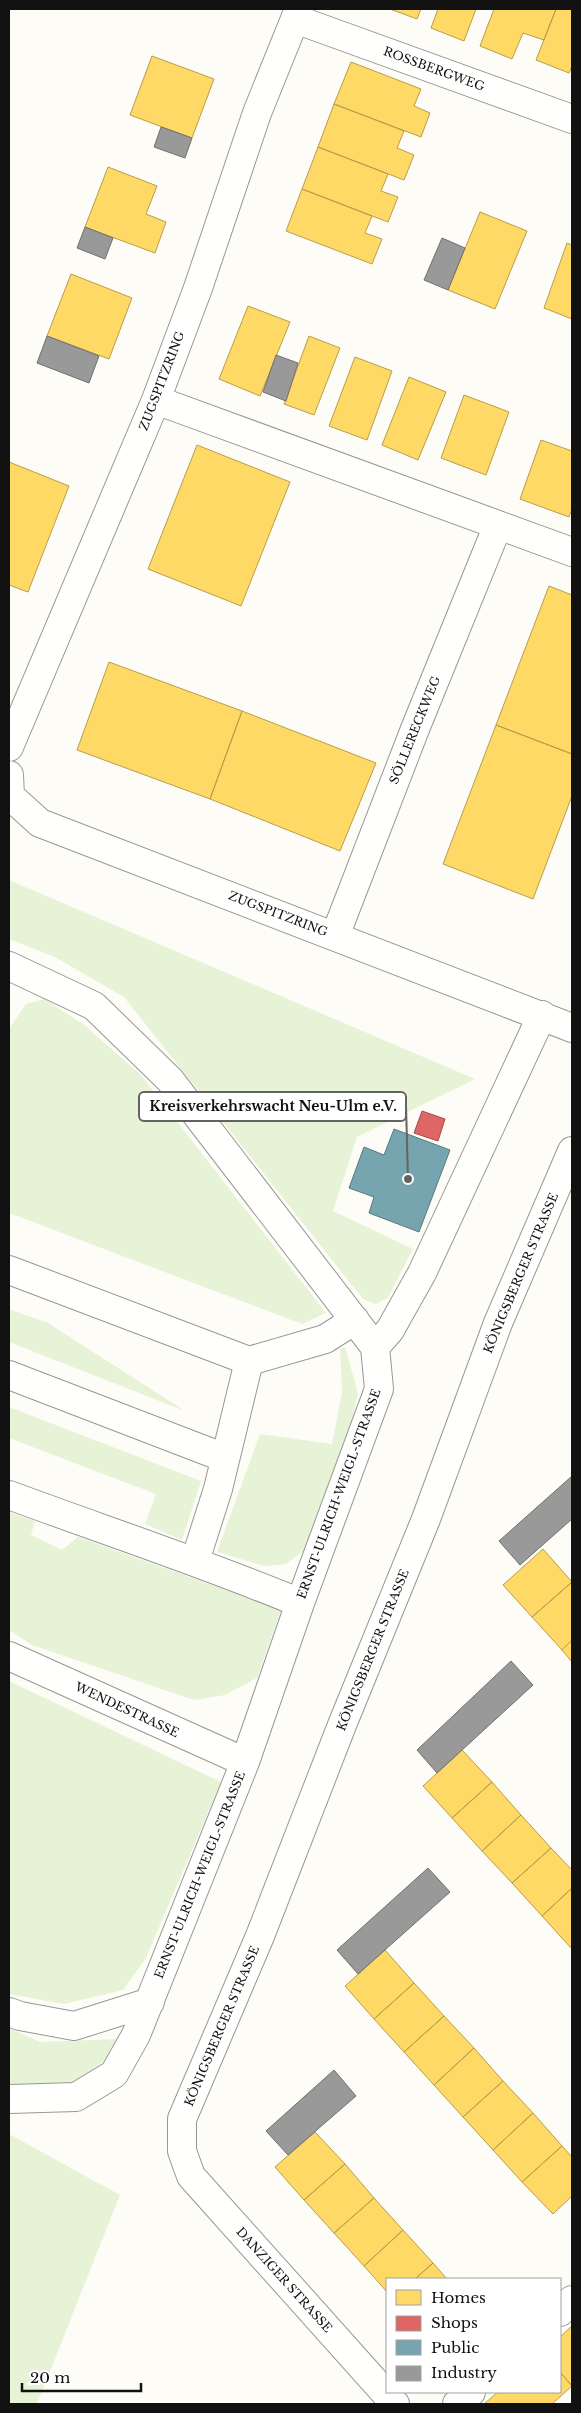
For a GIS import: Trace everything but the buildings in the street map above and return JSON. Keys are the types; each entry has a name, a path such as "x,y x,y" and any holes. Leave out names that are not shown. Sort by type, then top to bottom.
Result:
{"street":[{"name":"ROSSBERGWEG","path":"297,14 572,119"},
{"name":"ZUGSPITZRING","path":"9,748 156,400 198,288 257,112 297,14"},
{"path":"156,400 572,552"},
{"name":"SÖLLERECKWEG","path":"335,936 415,729 498,525"},
{"name":"ZUGSPITZRING","path":"9,789 40,823 572,1028"},
{"path":"11,971 94,1006 170,1080 375,1347 390,1330 422,1273 542,1015"},
{"name":"KÖNIGSBERGER STRASSE","path":"182,2151 182,2119 260,1936 342,1725 426,1519 498,1323 572,1151"},
{"path":"9,1270 249,1361 324,1339 355,1320"},
{"name":"ERNST-ULRICH-WEIGL-STRASSE","path":"9,2099 76,2097 114,2074 136,2036 245,1762 300,1603 379,1389 375,1347"},
{"path":"195,1561 225,1458 249,1361"},
{"path":"9,1375 225,1458"},
{"path":"9,1495 138,1543 195,1561 300,1603"},
{"name":"WENDESTRASSE","path":"9,1656 245,1762"},
{"path":"9,2012 20,2016 74,2026 150,2002"},
{"name":"DANZIGER STRASSE","path":"182,2151 191,2176 395,2404"},
{"path":"561,2311 572,2300"},
{"path":"457,2404 470,2393"}],"green space":[{"path":"9,880 475,1079 357,1137 333,1211 413,1249 388,1298 376,1304 363,1299 124,997 55,957 9,939"},
{"path":"44,999 83,1024 140,1074 326,1313 302,1324 9,1213 9,1029 26,1004"},
{"path":"9,1309 48,1323 185,1411 9,1342"},
{"path":"345,1347 358,1393 346,1448 306,1549 286,1564 264,1566 217,1552 260,1434 332,1444 342,1392 340,1349"},
{"path":"9,1407 201,1481 182,1540 145,1524 156,1494 9,1438"},
{"path":"9,1512 35,1521 31,1535 62,1550 78,1537 281,1610 257,1678 225,1695 194,1700 32,1645 9,1630"},
{"path":"9,1681 221,1782 146,1958 123,1990 64,2004 9,1994"},
{"path":"9,2028 40,2042 117,2039 113,2056 74,2082 20,2088 9,2085"},
{"path":"9,2134 120,2195 37,2404 9,2404"}],"place":[{"name":"Kreisverkehrswacht Neu-Ulm e.V.","path":"408,1179"}]}
